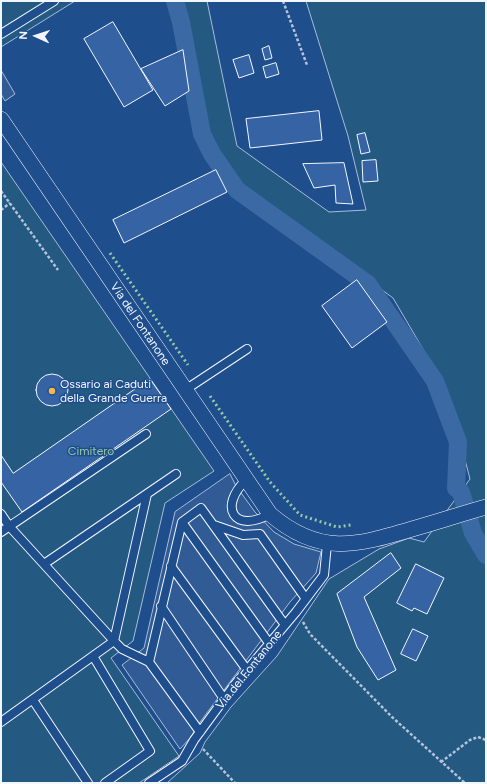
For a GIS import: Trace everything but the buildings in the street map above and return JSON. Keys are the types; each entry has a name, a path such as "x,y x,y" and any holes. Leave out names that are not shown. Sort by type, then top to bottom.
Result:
{"street":[{"name":"Via del Fontanone","path":"1,118 246,480 270,514 285,527 303,537 327,544 352,544 376,540 486,507"}],"lane":[{"path":"1,34 54,1"},
{"path":"185,390 247,350"},
{"path":"1,532 146,434"},
{"path":"44,564 176,474"},
{"path":"246,480 236,490 231,504 232,511 238,518 248,522 260,519 270,514"},
{"path":"1,722 114,641 147,494"},
{"path":"149,662 182,522 202,508 285,625"},
{"path":"1,514 9,526 114,641 122,649 149,662 200,732"},
{"path":"182,522 269,644"},
{"path":"214,525 244,535 260,534 306,599"},
{"name":"Via del Fontanone","path":"149,783 182,761 194,740 224,698 296,612 324,575 327,544"},
{"path":"171,566 247,670"},
{"path":"161,606 224,698"},
{"path":"92,656 150,751 105,783"},
{"path":"33,700 88,783"}],"path":[{"path":"283,1 307,65"},
{"path":"1,191 58,270"},
{"path":"1,210 10,204"},
{"path":"296,612 310,634 392,717 465,783"},
{"path":"441,762 470,740 478,737 486,740"},
{"path":"194,740 235,783"}],"green space":[{"path":"1,1 75,1 1,47"},
{"path":"181,1 207,1 237,146 329,212 366,210 348,136 306,1 486,1 486,783 167,783 200,753 205,742 231,707 277,656 329,579 379,549 409,538 424,542 470,479 447,390 393,298 236,184 205,133"},
{"name":"Cimitero","path":"1,162 214,471 165,503 133,641 111,658 179,756 139,783 1,783"}],"shaded area":[{"path":"1,70 15,94 5,101 1,94"},
{"path":"230,474 236,486 255,512 274,532 294,544 321,552 316,573 290,602 200,722 191,737 180,749 122,665 144,648 175,512"}],"waterway":[{"path":"175,1 181,22 202,134 212,154 237,190 368,284 435,381 458,442 456,488 461,492 473,533 486,555"}],"hedge":[{"path":"110,253 188,365"},
{"path":"210,396 270,482 300,515 337,527 351,525"}],"place":[{"name":"Ossario ai Caduti della Grande Guerra","path":"52,391"}]}
